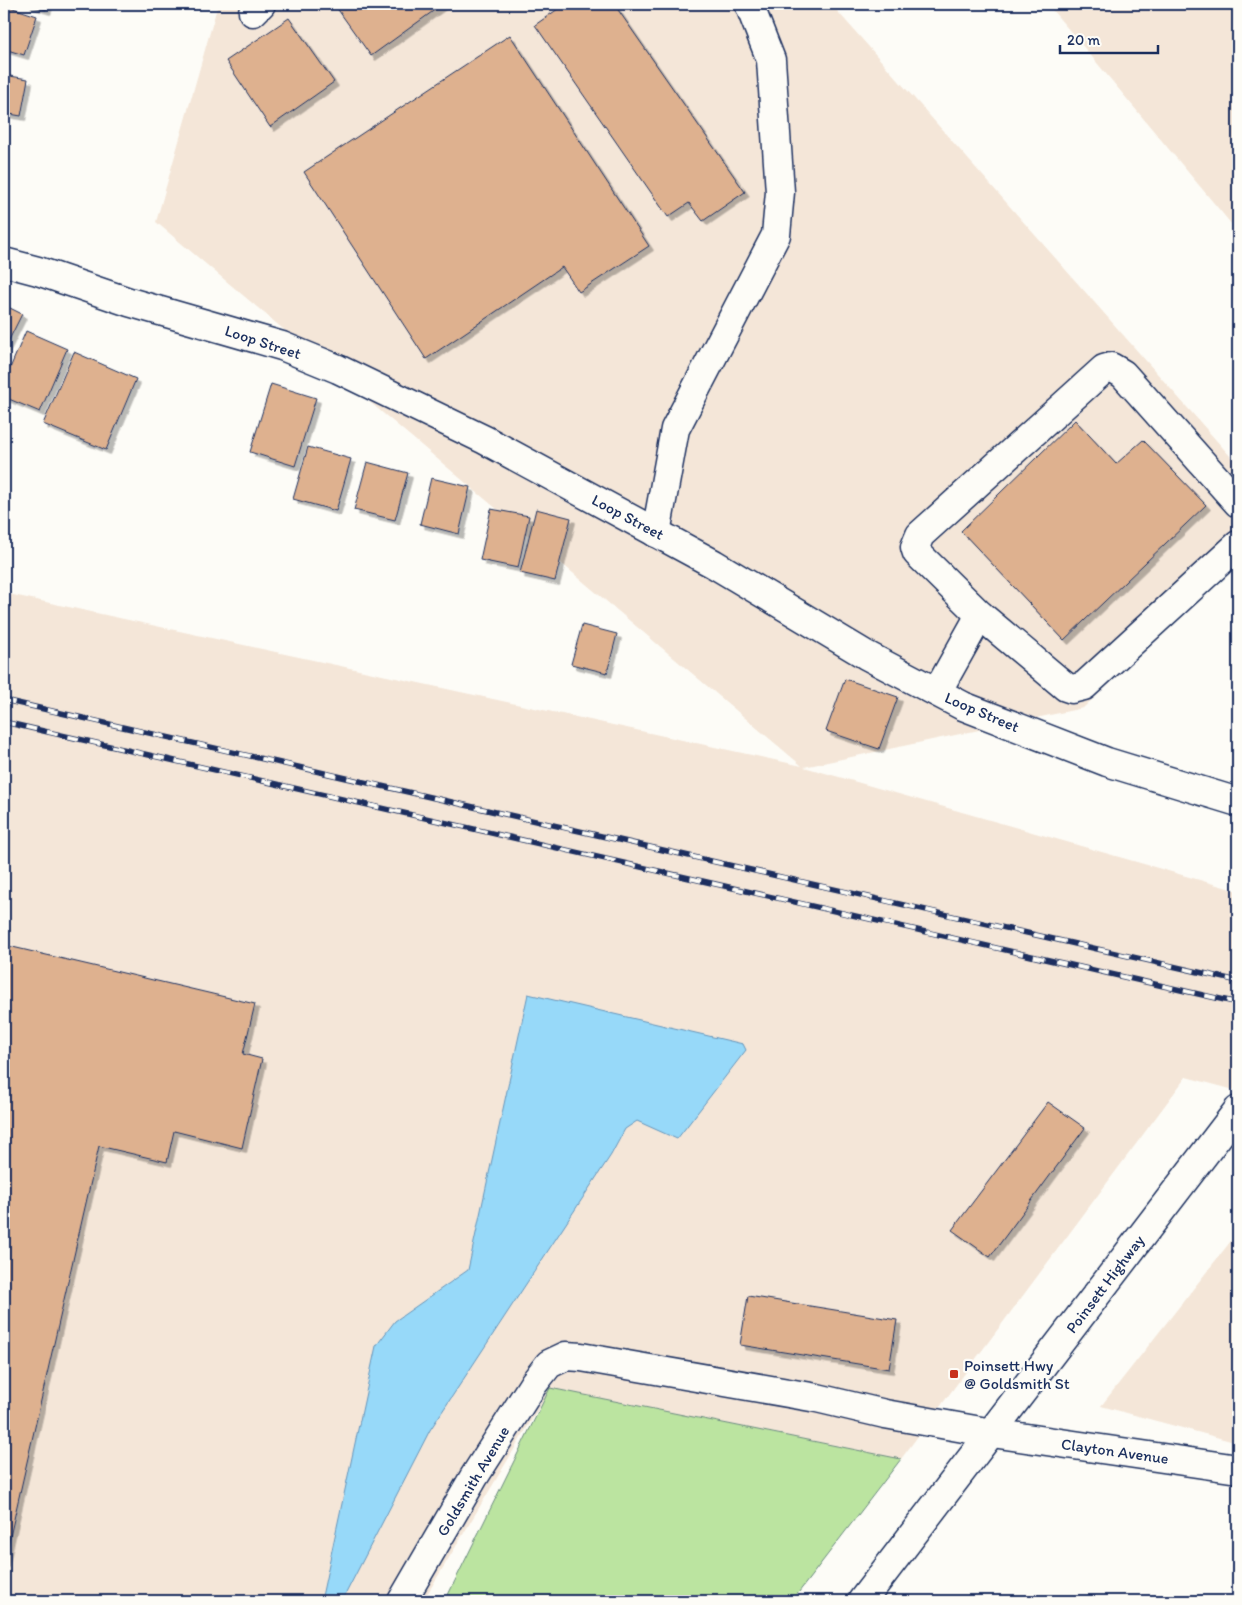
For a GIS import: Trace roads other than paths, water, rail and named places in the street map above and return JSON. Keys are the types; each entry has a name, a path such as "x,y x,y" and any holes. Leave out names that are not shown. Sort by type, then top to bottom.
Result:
{"main road":[{"path":"656,533 675,429 776,235 780,192 771,60 749,4"},
{"name":"Loop Street","path":"4,262 292,350 338,369 485,440 714,564 866,655 963,706 1108,762 1238,802"},
{"path":"1238,503 1123,374 1111,367 1104,369 920,536 917,541 917,553 980,616 1066,687 1078,688 1084,686 1238,545"},
{"path":"936,692 980,616"},
{"name":"Poinsett Highway","path":"862,1601 1238,1110"},
{"name":"Clayton Avenue","path":"549,1364 566,1356 581,1357 817,1398 885,1414 992,1433 1238,1468"},
{"name":"Goldsmith Avenue","path":"402,1601 474,1477 534,1383 549,1364"}],"water":[{"path":"528,994 743,1044 746,1050 677,1139 637,1121 625,1129 611,1155 430,1430 344,1597 341,1601 321,1601 376,1346 395,1321 468,1270"}],"railway":[{"path":"4,700 1238,981"},
{"path":"4,722 1238,1003"}],"place":[{"name":"Poinsett Hwy @ Goldsmith St","path":"954,1374"}]}
